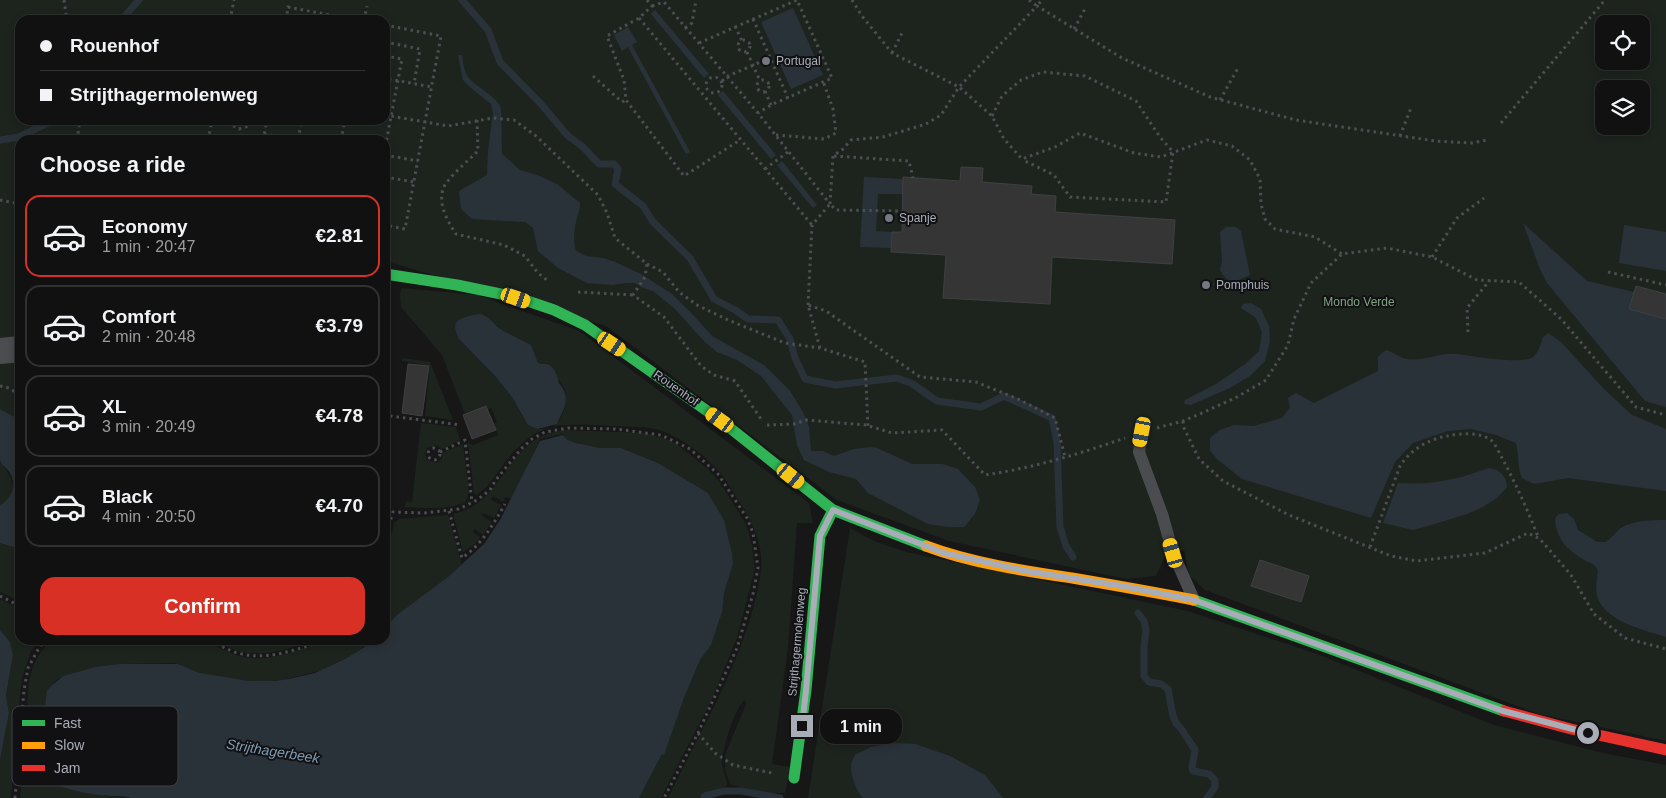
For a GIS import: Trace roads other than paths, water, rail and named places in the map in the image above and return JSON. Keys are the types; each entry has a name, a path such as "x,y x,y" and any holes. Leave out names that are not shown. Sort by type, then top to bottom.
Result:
{"street":[{"name":"Rouenhof","path":"390,275 457,285 516,298 554,310 585,325 720,420 833,510 944,553 1026,571 1122,586 1194,600 1503,711 1571,729 1666,750"},
{"path":"0,351 15,350"},
{"name":"Strijthagermolenweg","path":"794,778 806,690 820,536 833,510"}],"lane":[{"path":"1142,432 1139,452 1162,514 1173,553 1194,600"}],"water":[{"path":"793,8 823,75 791,89 761,22"},
{"path":"655,10 709,74 704,78 651,14"},
{"path":"628,27 637,42 632,45 690,152 686,154 628,47 622,51 614,35"},
{"path":"458,55 462,55 464,69 468,77 498,102 501,108 502,154 520,170 557,184 580,203 574,233 576,251 586,256 615,262 641,274 672,294 712,336 764,365 790,391 803,412 809,427 811,451 823,451 834,456 854,449 870,447 877,448 912,464 942,464 958,469 975,487 980,500 975,514 964,527 928,524 868,493 856,479 829,472 804,460 797,445 792,415 761,376 737,360 717,352 704,341 674,308 653,291 635,283 613,285 587,283 558,268 538,251 533,228 525,222 472,219 461,209 459,191 487,175 493,113 491,104 463,80"},
{"path":"723,91 776,155 771,159 718,95"},
{"path":"782,161 817,205 813,208 777,165"},
{"path":"864,177 903,179 903,194 878,194 876,231 892,232 891,248 860,247"},
{"path":"1523,223 1587,281 1634,292 1630,309 1666,319 1666,407 1645,401 1547,283"},
{"path":"1624,225 1666,232 1666,271 1619,263"},
{"path":"1226,227 1236,227 1241,231 1250,275 1237,281 1230,281 1220,270 1222,261 1220,232"},
{"path":"1251,303 1261,309 1269,326 1270,341 1265,361 1250,376 1230,388 1191,405 1184,404 1185,400 1216,384 1245,364 1259,351 1262,332 1256,318 1241,308 1243,304"},
{"path":"479,314 489,318 502,330 531,345 538,363 549,365 554,369 566,398 566,403 557,424 538,429 528,425 512,397 496,377 459,339 455,327 458,320"},
{"path":"1548,333 1561,342 1604,389 1632,415 1666,429 1666,491 1568,478 1534,484 1522,478 1516,443 1496,435 1471,429 1448,431 1413,443 1395,462 1371,518 1242,479 1217,459 1210,450 1210,438 1220,430 1234,425 1254,426 1282,418 1290,407 1288,398 1296,393 1314,403 1378,371 1378,357 1386,350 1413,360 1444,354 1457,354 1518,360 1533,357 1543,337"},
{"path":"0,409 15,417 15,548 0,543 0,505 11,494 13,479 0,460"},
{"path":"563,435 568,440 576,443 600,448 621,448 658,463 708,493 724,520 733,564 724,593 722,612 711,645 700,660 684,698 664,755 662,754 639,798 131,798 101,796 61,786 178,786 178,706 45,706 47,691 63,676 95,667 119,664 178,664 200,673 249,681 275,681 315,673 345,659 367,645 390,645 390,622 449,576 484,544 500,520 540,441"},
{"path":"1489,468 1502,474 1506,480 1507,487 1497,498 1483,507 1467,514 1413,530 1383,523 1398,483 1444,481"},
{"path":"1567,513 1574,519 1578,530 1597,542 1606,542 1621,528 1632,523 1666,520 1666,637 1629,625 1604,609 1597,594 1597,568 1569,549 1558,532 1555,518 1559,514"},
{"path":"0,630 10,642 13,655 6,695 9,713 0,760"},
{"path":"894,743 915,744 950,756 985,775 1003,798 863,798 852,775 851,766 855,755 871,747"}],"waterway":[{"path":"126,15 139,0"},
{"path":"462,0 488,30 500,62 542,105 567,135 583,147 599,164 614,164 618,169 615,184 643,206 653,222 690,258 714,299 748,319 778,320 790,339 795,358 805,379 835,385 897,378 911,383 937,401 981,407 1004,396 1052,418 1057,442 1060,527 1066,546 1073,557"},
{"path":"23,135 44,125"},
{"path":"0,140 15,138"},
{"path":"1138,613 1144,621 1146,630 1144,676 1149,682 1161,684 1168,689 1176,723 1195,750 1193,771 1209,774 1215,780 1215,787 1207,798"},
{"name":"Strijthagerbeek","path":"704,798 705,796 724,791 741,791 780,798"}],"place":[{"name":"Portugal","path":"766,61"},
{"name":"Spanje","path":"889,218"},
{"name":"Pomphuis","path":"1206,285"}],"park label":[{"name":"Mondo Verde","path":"1359,302"}]}
